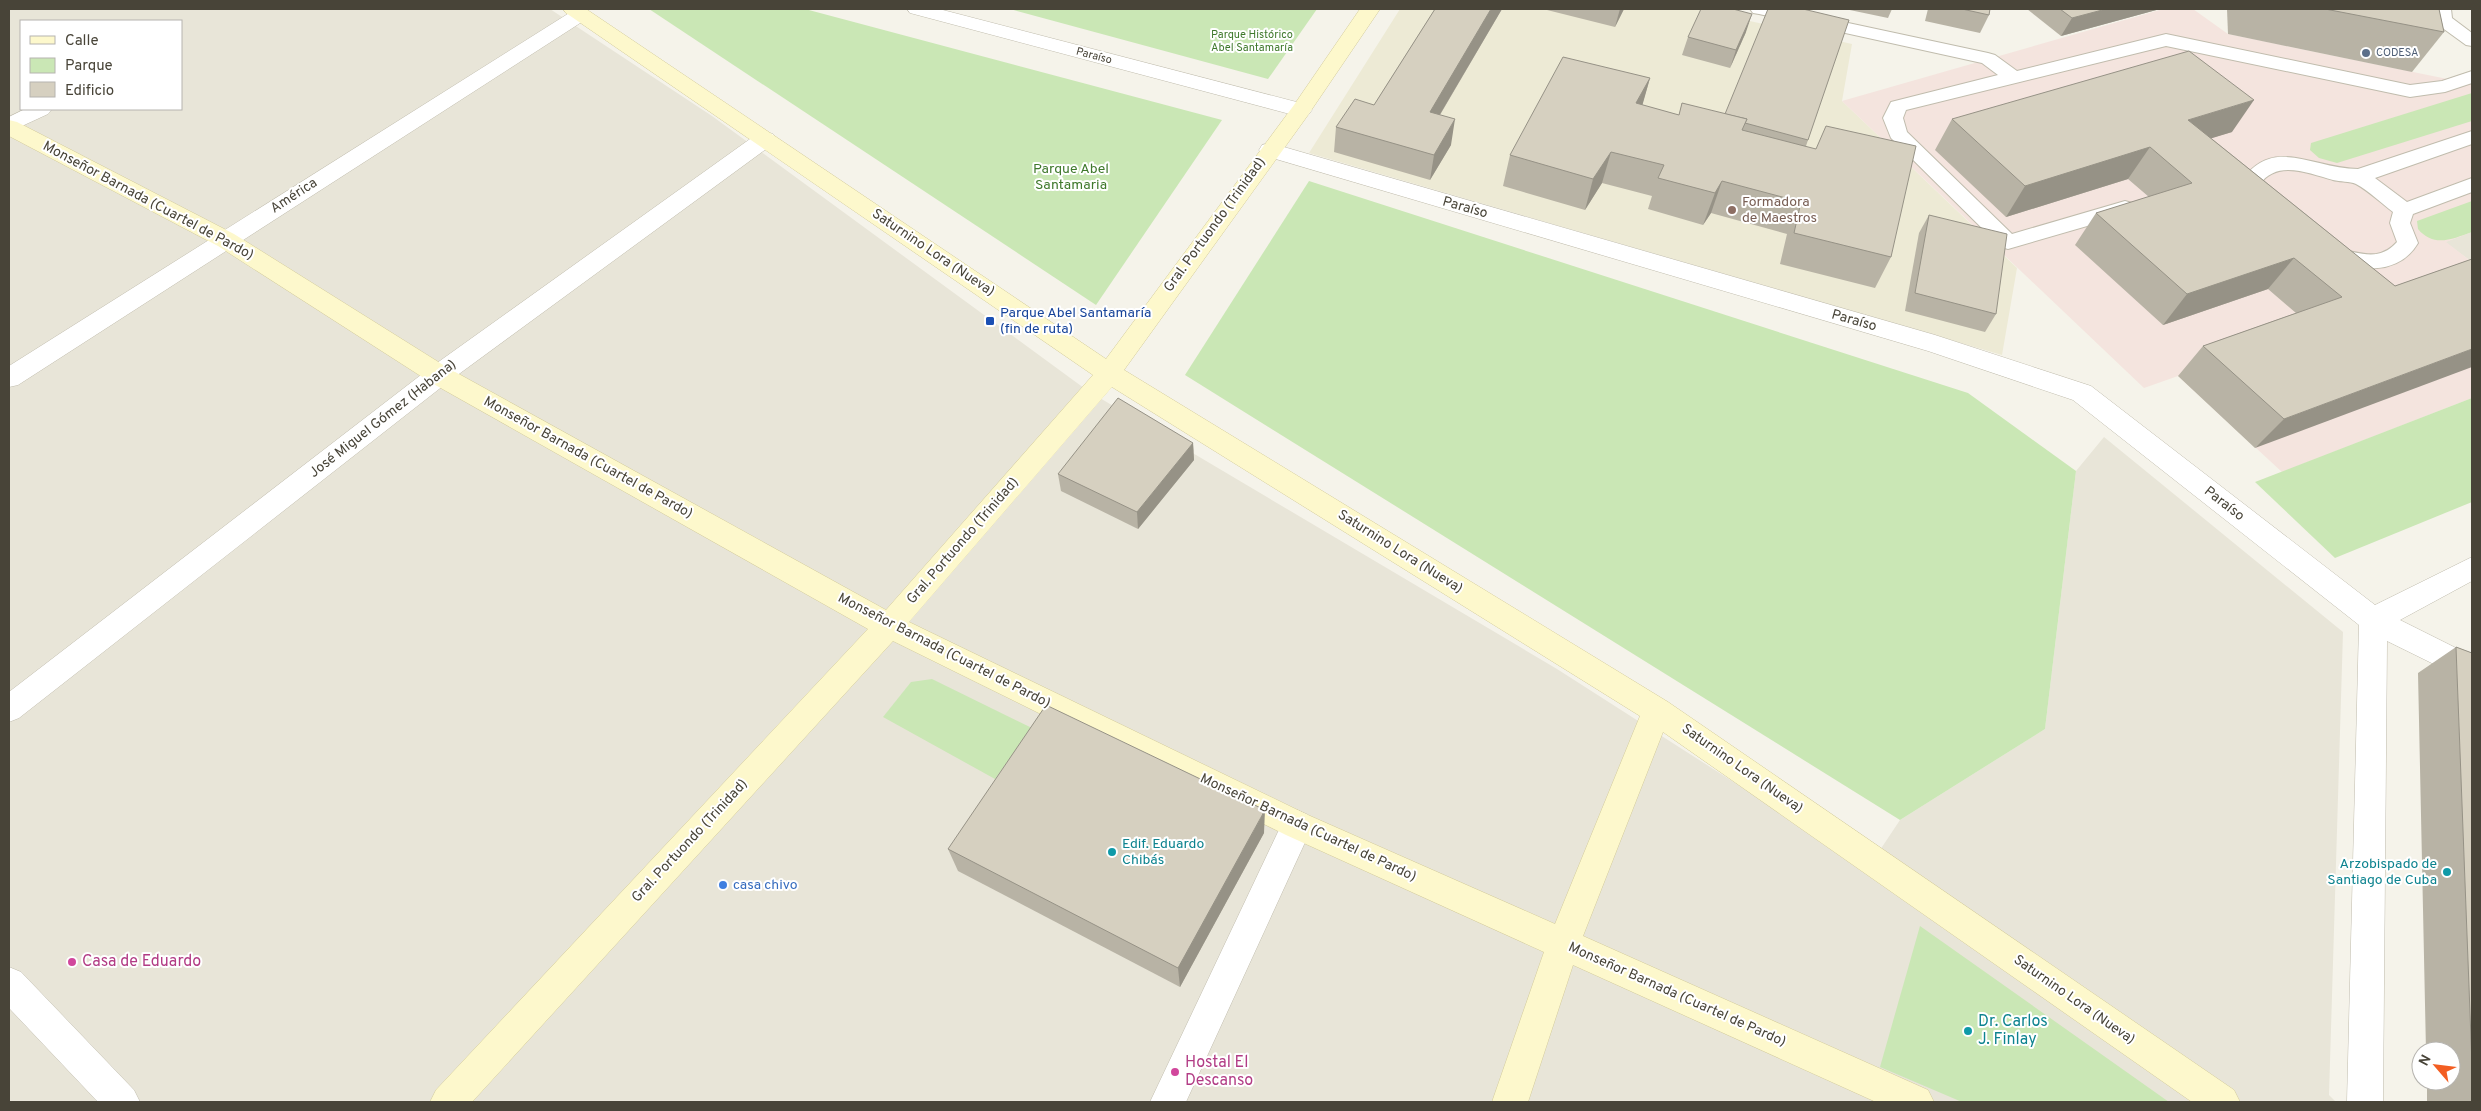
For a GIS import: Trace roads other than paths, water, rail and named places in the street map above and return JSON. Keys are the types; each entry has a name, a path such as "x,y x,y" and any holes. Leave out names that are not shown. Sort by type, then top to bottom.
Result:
{"street":[{"name":"Paraíso","path":"917,9 1301,110"},
{"name":"Gral. Portuondo (Trinidad)","path":"448,1102 889,626 1109,373 1301,110 1370,9"},
{"name":"Saturnino Lora (Nueva)","path":"577,12 1109,373 1658,710 2222,1102"},
{"name":"América","path":"9,378 226,240 577,12"},
{"path":"9,126 39,110"},
{"name":"Monseñor Barnada (Cuartel de Pardo)","path":"9,126 226,240 439,375 889,626 1297,825 1916,1102"},
{"name":"José Miguel Gómez (Habana)","path":"9,709 439,375 764,139"},
{"name":"Paraíso","path":"1270,150 1934,344 2082,393 2373,620 2472,670"},
{"path":"2365,1102 2373,620 2472,568"},
{"path":"1510,1102 1563,944 1658,710"},
{"path":"1168,1102 1297,825"},
{"path":"9,984 122,1102"}],"lane":[{"path":"1759,9 1988,59 2014,78"},
{"path":"2442,9 2443,20 2472,40"},
{"path":"2136,205 2008,242 1898,134 1893,118 1898,106 2166,40 2410,91 2445,86 2472,77"},
{"path":"2274,219 2252,197 2249,185 2254,174 2267,166 2285,163 2307,164 2341,175 2359,176 2472,137"},
{"path":"2359,176 2404,210"},
{"path":"2404,210 2472,185"},
{"path":"2315,248 2345,260 2367,262 2386,260 2401,254 2408,243 2400,223 2404,210"}],"place":[{"name":"CODESA","path":"2366,53"},
{"name":"Formadora de Maestros","path":"1732,210"},
{"name":"Parque Abel Santamaría (fin de ruta)","path":"990,321"},
{"name":"Edif. Eduardo Chibás","path":"1112,852"},
{"name":"Arzobispado de Santiago de Cuba","path":"2447,872"},
{"name":"casa chivo","path":"723,885"},
{"name":"Casa de Eduardo","path":"72,962"},
{"name":"Dr. Carlos J. Finlay","path":"1968,1031"},
{"name":"Hostal El Descanso","path":"1175,1072"}],"park label":[{"name":"Parque Histórico Abel Santamaría","path":"1252,41"},
{"name":"Parque Abel Santamaria","path":"1071,177"}]}
